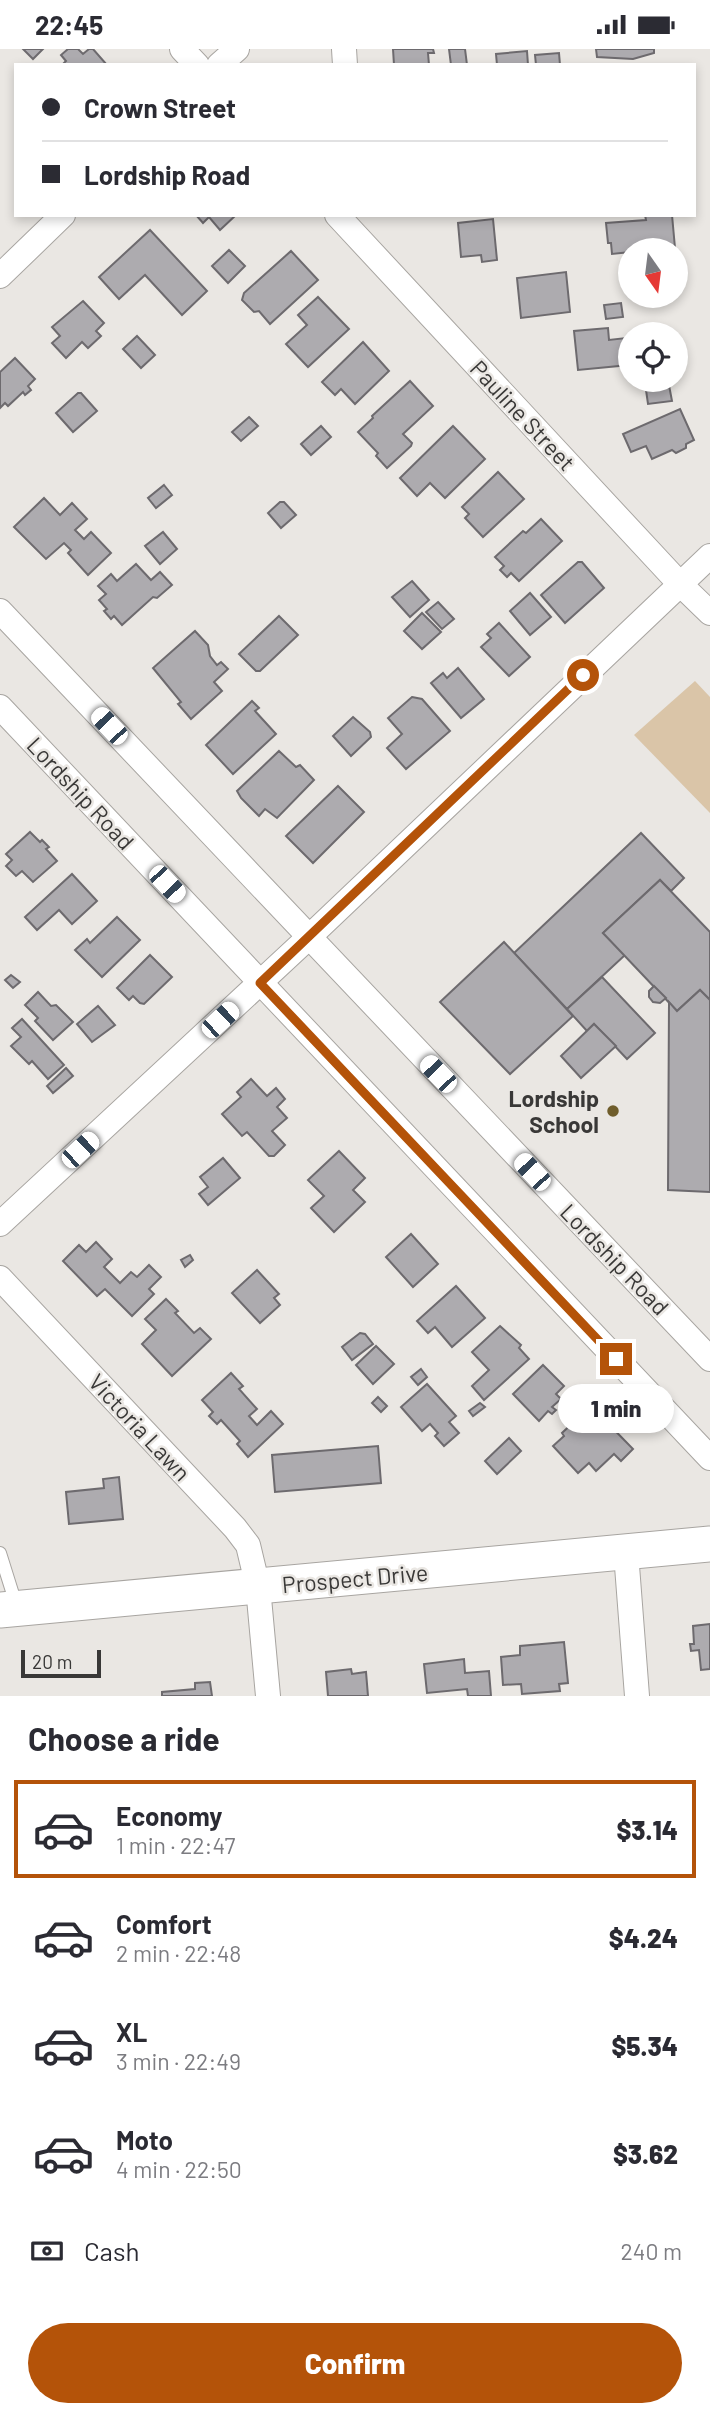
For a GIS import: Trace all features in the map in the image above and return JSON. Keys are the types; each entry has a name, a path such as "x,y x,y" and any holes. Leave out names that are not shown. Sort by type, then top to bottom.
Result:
{"main road":[{"name":"Prospect Drive","path":"8,1609 710,1544"}],"street":[{"path":"182,49 195,63"},
{"path":"221,63 237,49"},
{"path":"0,277 61,217"},
{"name":"Pauline Street","path":"348,221 679,583 710,613"},
{"path":"0,1224 308,938 710,556"},
{"name":"Lordship Road","path":"0,611 710,1359"},
{"name":"Lordship Road","path":"0,707 710,1458"},
{"name":"Victoria Lawn","path":"0,1278 248,1545 258,1587 268,1696"},
{"path":"626,1553 637,1696"}],"lane":[{"path":"0,1553 8,1609"}],"shaded area":[{"path":"695,681 710,697 710,813 634,735"}],"building":[{"path":"23,49 43,49 33,59"},
{"path":"68,49 78,49 83,54 93,49 105,63 64,63 66,61 61,55"},
{"path":"393,49 433,49 434,53 428,53 429,63 394,63"},
{"path":"449,49 465,49 467,63 451,63"},
{"path":"596,49 654,49 654,53 633,59 597,57"},
{"path":"527,51 528,63 497,63 496,54"},
{"path":"559,53 560,63 536,63 535,55"},
{"path":"198,217 209,217 203,223"},
{"path":"209,217 234,217 220,230"},
{"path":"645,217 672,217 674,238 618,238 618,253 612,254 606,223 646,220"},
{"path":"493,219 497,260 482,262 481,255 461,257 458,223"},
{"path":"150,230 207,291 182,315 145,275 119,299 99,277"},
{"path":"229,250 245,266 228,283 212,266"},
{"path":"291,251 318,280 270,324 259,311 254,312 242,300 244,293"},
{"path":"566,272 570,312 521,318 517,278"},
{"path":"318,297 349,329 308,367 286,344 307,325 298,315"},
{"path":"83,301 104,323 96,331 101,336 88,348 82,342 66,358 52,343 60,336 52,327"},
{"path":"618,303 623,317 606,319 604,305"},
{"path":"608,328 609,340 618,339 618,366 578,370 574,331"},
{"path":"137,336 155,355 141,368 123,349"},
{"path":"363,342 389,371 355,404 341,389 335,395 322,382"},
{"path":"15,358 35,379 28,386 31,390 25,395 23,392 8,406 5,403 0,408 0,372"},
{"path":"410,381 433,406 403,434 412,443 411,446 387,468 376,456 378,453 358,432"},
{"path":"646,392 670,392 672,401 648,404"},
{"path":"78,393 97,411 73,432 56,413"},
{"path":"680,409 694,440 686,444 686,448 676,453 672,450 652,459 646,446 631,452 623,434"},
{"path":"249,417 258,426 241,441 232,432"},
{"path":"321,426 331,437 311,455 301,444"},
{"path":"453,426 485,459 445,498 430,483 417,496 400,478"},
{"path":"498,472 524,499 483,537 465,518 469,514 462,507"},
{"path":"164,485 172,495 156,508 148,498"},
{"path":"44,498 60,515 72,503 87,519 75,530 84,539 91,532 111,553 88,575 68,553 71,550 64,543 46,559 14,527"},
{"path":"280,502 284,502 296,515 281,528 268,513"},
{"path":"541,519 562,541 519,581 511,573 507,577 500,570 504,566 495,557 523,531 526,533"},
{"path":"163,532 177,549 160,564 145,546"},
{"path":"578,562 582,562 604,588 565,623 541,595"},
{"path":"136,564 151,580 160,572 172,585 157,598 153,597 122,625 114,616 111,619 104,611 107,609 99,600 106,594 98,586 111,574 117,581"},
{"path":"412,581 429,600 410,617 392,597"},
{"path":"530,593 551,617 530,635 510,611"},
{"path":"438,602 454,619 442,629 426,612"},
{"path":"422,613 441,632 422,649 404,631"},
{"path":"279,616 298,635 260,671 256,671 239,654"},
{"path":"499,623 530,657 509,676 481,647 491,638 487,634"},
{"path":"195,631 208,645 210,656 217,665 221,662 228,669 214,682 222,691 191,719 178,704 181,702 153,668"},
{"path":"458,668 484,699 461,718 431,683 443,673 447,678"},
{"path":"412,697 422,699 450,731 406,769 387,748 402,734 388,718"},
{"path":"252,701 259,708 255,711 276,734 233,774 206,745"},
{"path":"353,717 370,732 371,737 351,756 333,736"},
{"path":"279,751 296,767 300,765 314,780 277,818 265,809 259,816 237,791"},
{"path":"338,786 364,812 313,863 286,836"},
{"path":"30,832 49,847 46,849 57,861 33,882 22,871 16,876 6,866 12,860 6,854"},
{"path":"641,833 684,878 671,891 660,880 603,933 625,955 567,1009 514,953"},
{"path":"72,874 97,901 72,924 59,910 37,930 25,917"},
{"path":"660,880 710,932 710,1000 700,990 677,1011 603,933"},
{"path":"117,917 140,940 102,977 75,950 87,939 90,943"},
{"path":"504,942 573,1016 510,1074 440,1002"},
{"path":"150,955 172,977 144,1004 133,996 129,1000 117,988"},
{"path":"11,975 20,982 13,988 5,980"},
{"path":"602,977 655,1033 627,1059 594,1024 587,1031 567,1009"},
{"path":"654,986 666,998 660,1003 653,1002 649,997 649,991"},
{"path":"700,990 710,1000 710,1192 668,1190 669,1002 677,1011"},
{"path":"38,992 51,1006 56,1005 73,1022 53,1040 35,1021 38,1018 25,1005"},
{"path":"98,1006 115,1025 92,1042 77,1024"},
{"path":"22,1019 64,1065 48,1079 32,1061 29,1064 11,1046 21,1037 12,1028"},
{"path":"594,1024 616,1046 581,1078 561,1056"},
{"path":"66,1068 73,1076 53,1093 47,1086"},
{"path":"251,1079 267,1096 276,1088 285,1099 277,1107 287,1118 272,1131 285,1145 274,1156 269,1156 247,1132 242,1136 222,1114 241,1097 237,1092"},
{"path":"339,1151 365,1178 353,1190 365,1202 334,1232 311,1208 324,1196 308,1180"},
{"path":"223,1158 240,1178 208,1205 199,1194 208,1187 200,1177"},
{"path":"411,1234 438,1264 413,1287 386,1257"},
{"path":"96,1242 112,1259 104,1267 120,1283 131,1272 137,1277 149,1265 161,1277 149,1289 154,1294 132,1316 105,1289 97,1296 63,1261 79,1245 86,1252"},
{"path":"190,1255 193,1260 185,1267 181,1260"},
{"path":"257,1270 279,1294 274,1298 280,1305 260,1323 232,1293"},
{"path":"456,1286 485,1318 452,1347 435,1327 428,1333 417,1321"},
{"path":"166,1299 194,1333 200,1328 211,1339 172,1376 142,1344 156,1330 145,1319"},
{"path":"500,1326 521,1345 519,1348 529,1359 484,1400 472,1386 489,1370 472,1352"},
{"path":"360,1333 365,1334 373,1344 352,1360 342,1347"},
{"path":"376,1346 394,1364 373,1384 356,1365"},
{"path":"543,1365 564,1386 556,1394 561,1399 552,1407 556,1410 552,1414 548,1411 539,1421 513,1394"},
{"path":"421,1369 427,1377 418,1385 411,1377"},
{"path":"231,1373 243,1386 239,1389 257,1409 249,1416 257,1425 271,1411 283,1424 248,1457 237,1444 240,1441 221,1420 217,1424 209,1416 213,1412 202,1400"},
{"path":"427,1384 456,1416 449,1422 459,1433 444,1446 435,1436 438,1433 430,1424 422,1431 401,1407"},
{"path":"378,1397 387,1406 381,1412 372,1403"},
{"path":"480,1403 485,1407 473,1416 469,1411"},
{"path":"591,1406 633,1449 621,1461 614,1454 596,1471 589,1463 578,1473 553,1446 564,1436 562,1433"},
{"path":"509,1438 521,1451 497,1474 485,1461"},
{"path":"378,1446 381,1483 275,1492 272,1455"},
{"path":"119,1477 123,1519 69,1524 66,1492 104,1488 103,1479"},
{"path":"710,1624 710,1669 701,1670 699,1650 691,1651 690,1644 694,1644 693,1626"},
{"path":"564,1642 568,1683 559,1684 560,1691 522,1694 521,1684 503,1685 501,1657 520,1655 520,1646"},
{"path":"464,1659 465,1673 489,1671 491,1696 468,1696 467,1689 427,1693 424,1664"},
{"path":"351,1669 352,1674 366,1672 368,1696 328,1696 326,1672"},
{"path":"210,1682 212,1696 162,1696 162,1692 195,1689 195,1683"}],"place":[{"name":"Lordship School","path":"613,1111"}],"route":[{"path":"583,675 260,983 616,1359"}]}
